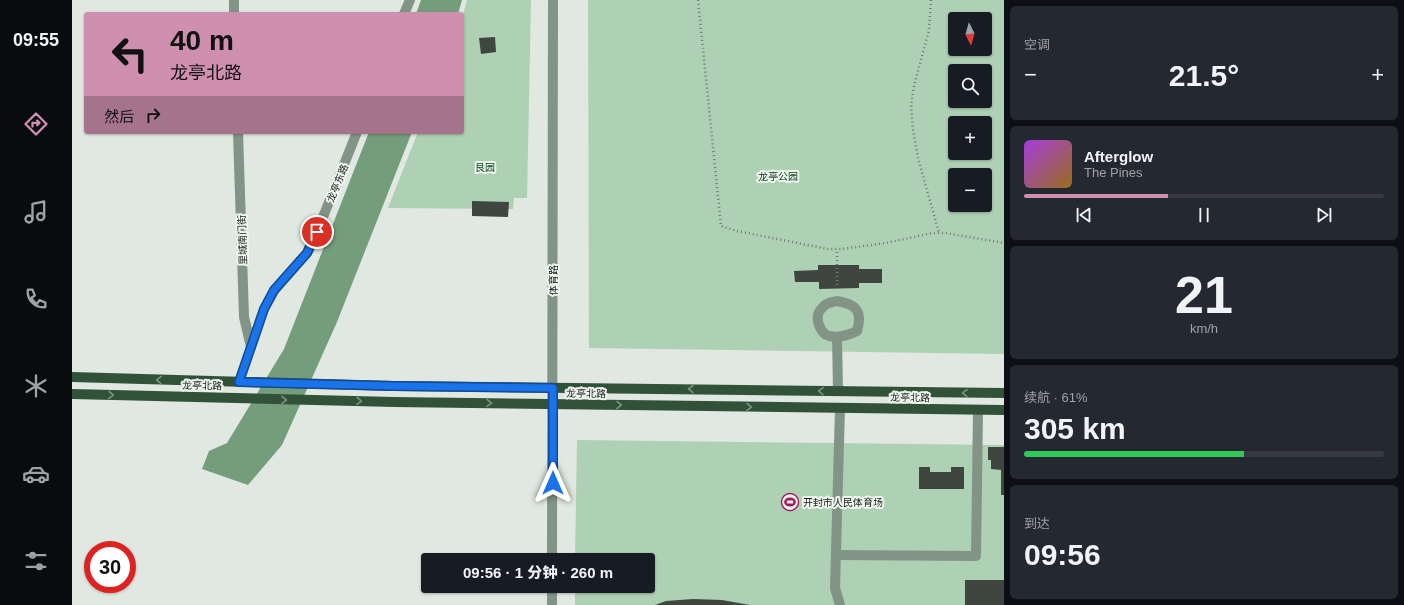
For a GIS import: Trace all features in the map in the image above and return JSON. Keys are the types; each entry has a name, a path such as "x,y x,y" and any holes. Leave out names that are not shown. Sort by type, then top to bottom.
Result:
{"main road":[{"name":"龙亭北路","path":"72,377 323,384 553,388 1004,393"},
{"name":"龙亭北路","path":"72,394 248,399 1004,410"}],"street":[{"path":"234,0 234,12"},
{"path":"405,12 410,0"},
{"name":"体育路","path":"552,553 553,0"},
{"name":"里城南门街","path":"238,134 244,317 251,347"},
{"name":"龙亭东路","path":"239,382 264,309 274,290 307,253 317,232 356,134"},
{"path":"837,301 849,303 855,306 860,322 857,331 848,335 837,337 828,336 821,330 818,322 818,313 826,305 837,301"},
{"path":"837,337 838,391"},
{"path":"840,408 835,588 840,605"},
{"path":"836,555 976,556 978,410"},
{"path":"552,593 552,605"}],"path":[{"path":"698,0 721,226 737,231 828,249 886,243 919,235 939,233 1004,243"},
{"path":"931,0 929,30 914,86 911,105 913,130 918,158 939,233"},
{"path":"837,249 837,301"}],"green space":[{"name":"艮园","path":"467,0 531,0 527,198 514,198 513,209 388,208 417,134 464,134 464,12"},
{"name":"龙亭公园","path":"588,0 1004,0 1004,354 589,348"},
{"name":"开封市人民体育场","path":"577,440 1004,445 1004,605 575,605 575,593 655,593 655,553 575,553"}],"shaded area":[{"path":"421,0 462,0 459,12 417,12"},
{"path":"368,134 411,134 337,322 282,445 248,485 202,469 209,451 227,443 284,349"}],"building":[{"path":"495,37 496,52 481,54 479,38"},
{"path":"472,201 509,202 508,217 472,216"},
{"path":"818,265 859,265 859,269 882,269 882,283 859,283 859,288 819,289 819,282 795,282 794,271 818,270"},
{"path":"988,447 1004,447 1004,495 1001,495 1001,470 991,469 991,460 988,460"},
{"path":"919,467 930,467 930,472 951,472 951,467 964,467 964,489 919,489"},
{"path":"965,580 1004,580 1004,605 965,605"},
{"path":"693,599 722,600 750,605 655,605 666,601"}],"place":[{"name":"开封市人民体育场","path":"790,502"}],"route":[{"path":"317,232 307,253 274,290 264,309 239,382 553,388 553,483"}]}
